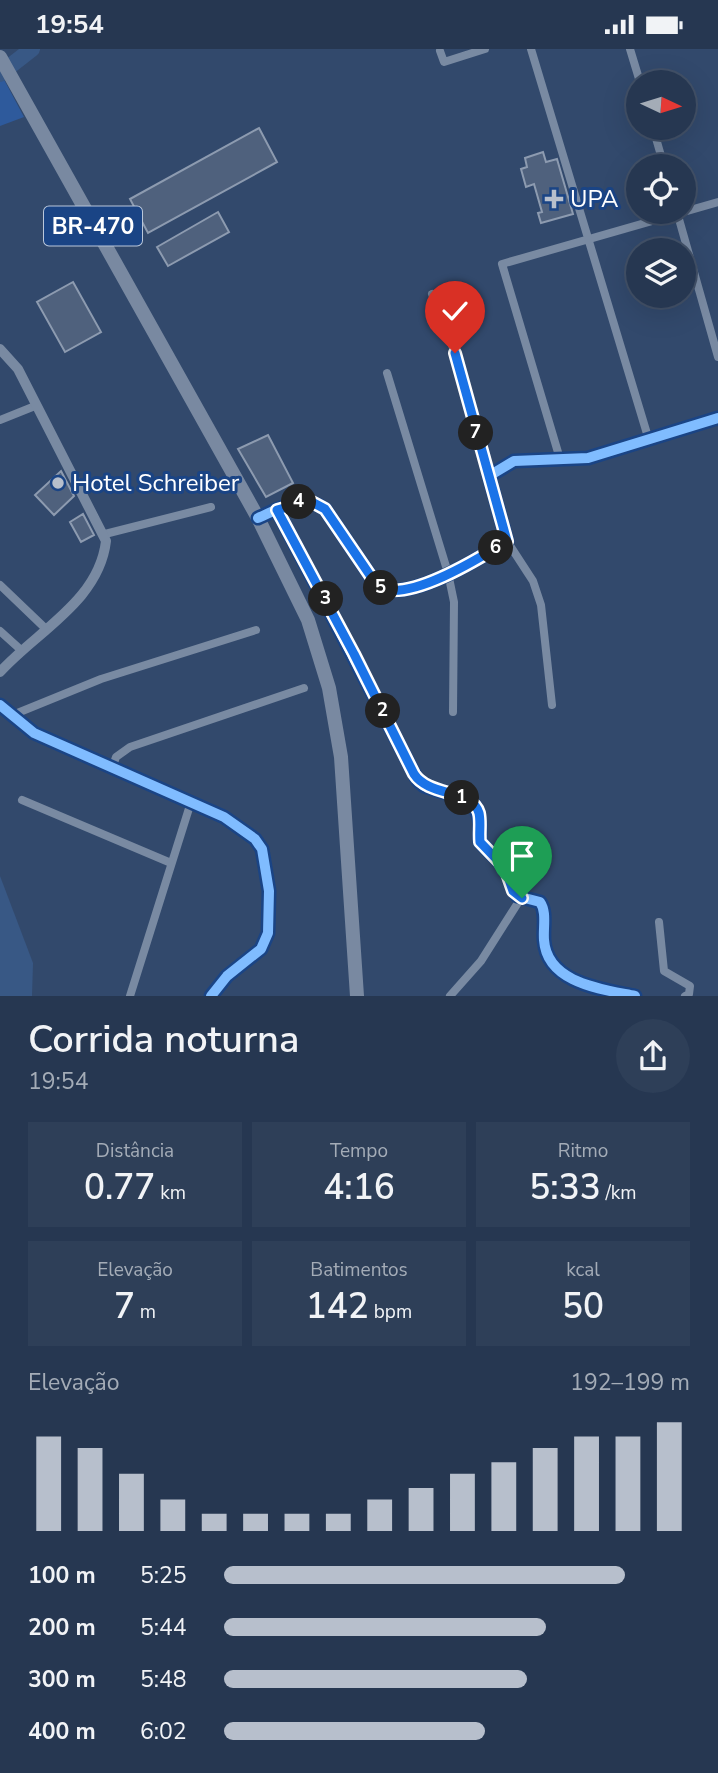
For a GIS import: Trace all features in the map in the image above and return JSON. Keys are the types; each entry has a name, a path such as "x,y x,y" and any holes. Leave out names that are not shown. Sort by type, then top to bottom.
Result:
{"highway":[{"name":"BR-470","path":"1,58 258,518 300,602 329,688 341,757 357,996"}],"street":[{"path":"440,51 444,62 485,49"},
{"path":"531,49 648,437"},
{"path":"630,49 636,70"},
{"path":"696,208 718,202"},
{"path":"560,459 502,264 640,224"},
{"path":"680,224 718,357"},
{"path":"432,294 455,353 507,541 533,581 541,605 552,705"},
{"path":"0,349 18,369 35,406 105,534 104,555 76,603 21,650 0,672"},
{"path":"387,373 448,573 454,602 453,712"},
{"path":"0,420 35,406"},
{"path":"489,476 514,461 588,458 648,437 718,418"},
{"path":"258,518 310,501 325,509 378,587 385,590 405,590 448,573 507,541"},
{"path":"105,534 211,507"},
{"path":"277,510 414,774 424,786 468,800 475,806 480,823 480,842 505,868 513,891 522,898 540,901 543,907 545,950 562,973 586,984 635,996"},
{"path":"0,585 46,629"},
{"path":"10,716 101,679 256,630"},
{"path":"0,631 21,650"},
{"path":"112,769 116,757 130,747 304,688"},
{"path":"0,705 10,716 34,733 238,824 255,839 265,861 270,922 261,949 227,976 211,996"},
{"path":"22,800 171,863"},
{"path":"130,996 191,802"},
{"path":"450,996 481,961 522,898"},
{"path":"659,922 662,964 671,977 690,986 689,994 685,996"}],"shaded area":[{"path":"0,72 24,117 0,126"},
{"path":"0,876 33,963 32,996 0,996"}],"building":[{"path":"259,128 277,162 148,233 130,199"},
{"name":"UPA","path":"543,152 546,162 557,159 573,214 541,223 538,213 542,212 534,184 526,187 521,169 527,167 525,158"},
{"path":"218,212 229,232 168,266 157,247"},
{"path":"73,282 101,332 65,352 37,302"},
{"path":"268,435 293,483 266,497 238,449"},
{"name":"Hotel Schreiber","path":"61,471 74,496 54,515 35,495"},
{"path":"83,514 94,535 81,542 70,522"}],"waterway":[{"path":"0,74 32,49"}],"cycle path":[{"path":"258,518 291,504 317,504 325,509 378,587 407,589 444,576 507,541 489,476 514,461 588,458 718,418"},
{"path":"277,510 418,781 424,786 468,800 475,806 480,823 480,842 505,868 517,896 540,902 544,915 547,954 555,966 565,975 592,987 635,996"},
{"path":"0,705 34,733 224,817 255,839 262,849 269,891 268,933 261,949 227,976 211,996"}],"place":[{"name":"UPA","path":"554,199"},
{"name":"Hotel Schreiber","path":"58,483"}],"route":[{"path":"455,353 507,541 448,573 405,590 385,590 378,587 325,509 310,501 277,510 334,614 418,781 424,786 468,800 475,806 483,848 505,868 513,891 522,898"}]}
